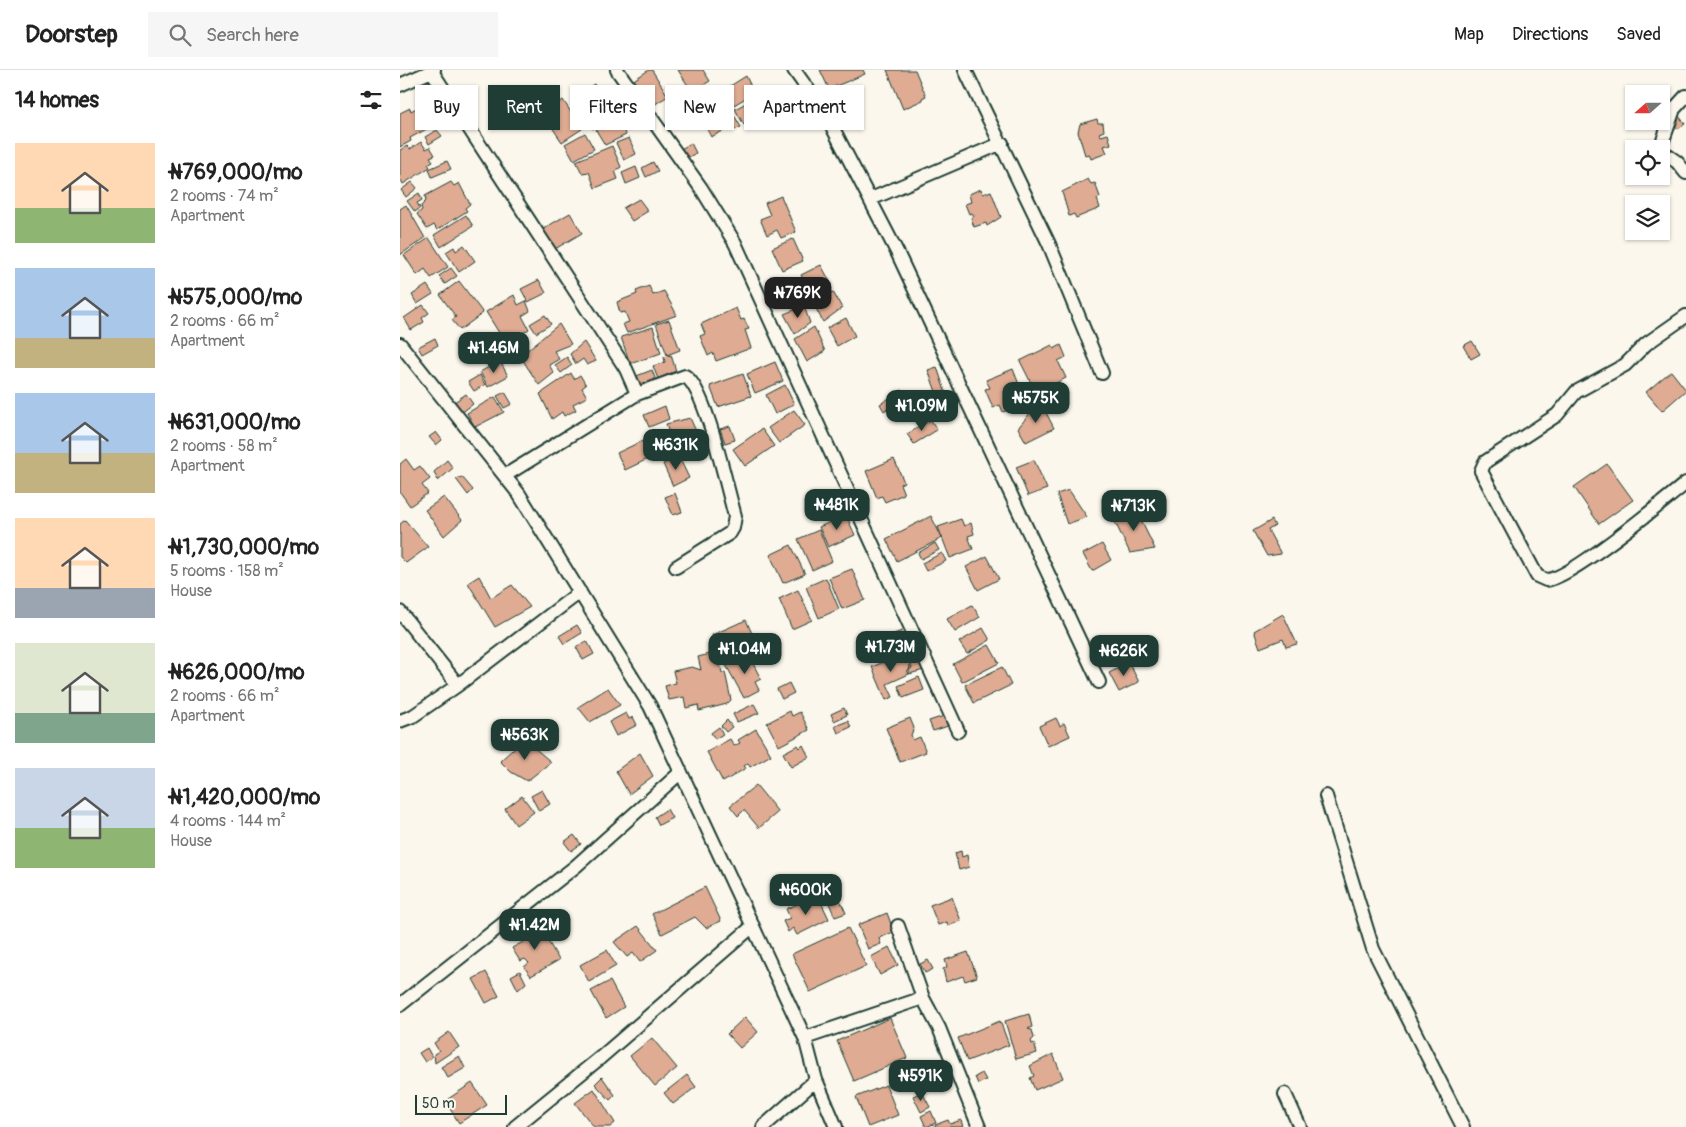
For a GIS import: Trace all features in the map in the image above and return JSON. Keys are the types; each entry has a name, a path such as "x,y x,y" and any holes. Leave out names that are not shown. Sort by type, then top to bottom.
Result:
{"street":[{"path":"400,85 432,70 626,369 637,394"},
{"path":"617,70 701,188 735,242 958,731"},
{"path":"794,70 825,112 870,199 1099,682"},
{"path":"965,70 1002,143 1049,244 1102,373"},
{"path":"1664,140 1674,109 1686,96"},
{"path":"870,199 1002,143"},
{"path":"1670,157 1686,173"},
{"path":"1686,316 1646,344 1625,365 1576,392 1557,415 1485,462 1480,471 1538,576 1546,580 1596,552 1686,483"},
{"path":"400,344 506,475 650,706 805,1038 816,1080 836,1127"},
{"path":"506,475 637,394 684,376 691,380 712,432 735,516 733,528 730,532 676,566"},
{"path":"400,721 413,716 458,685 580,592"},
{"path":"400,612 458,685"},
{"path":"400,1005 576,866 681,772"},
{"path":"1326,796 1373,949 1463,1127"},
{"path":"515,1127 600,1058 753,926"},
{"path":"898,926 923,998 939,1028 979,1127"},
{"path":"805,1038 923,998"},
{"path":"762,1127 816,1080"},
{"path":"1285,1094 1300,1127"}],"building":[{"path":"652,70 665,91 665,98 655,104 655,85 635,85 632,81"},
{"path":"678,70 703,70 710,81 703,85 688,85"},
{"path":"820,70 863,70 865,74 839,85 827,85"},
{"path":"887,70 915,70 926,96 922,98 923,100 903,109"},
{"path":"746,76 750,85 744,85 744,99 734,105 734,85 732,85"},
{"path":"563,100 570,111 570,130 580,130 562,142 554,130 560,130 560,102"},
{"path":"744,104 744,125 735,109"},
{"path":"410,108 411,111 415,109 415,130 425,130 410,138 411,141 400,147 400,113"},
{"path":"1679,116 1685,124 1678,129 1672,121"},
{"path":"734,118 741,127 734,130"},
{"path":"1097,119 1098,123 1103,123 1104,131 1099,133 1101,136 1108,134 1111,144 1104,146 1107,153 1091,159 1089,154 1085,155 1078,132 1080,124"},
{"path":"437,130 442,136 429,144 425,137"},
{"path":"596,130 623,130 626,135 605,145"},
{"path":"707,130 725,130 711,137"},
{"path":"585,133 594,149 574,160 565,144"},
{"path":"629,138 636,154 624,160 616,143"},
{"path":"421,142 426,149 430,147 435,155 430,157 433,161 428,164 430,167 403,184 400,178 400,150 407,146 410,149"},
{"path":"691,143 696,153 687,158 681,149"},
{"path":"612,146 621,167 615,171 618,179 595,188 589,172 582,173 576,161"},
{"path":"447,161 451,169 432,177 429,169"},
{"path":"653,162 658,171 646,177 642,168"},
{"path":"636,167 640,178 626,184 622,173"},
{"path":"1088,179 1091,184 1095,183 1100,197 1097,199 1100,208 1076,218 1074,214 1069,216 1062,192"},
{"path":"412,182 417,188 406,197 401,190"},
{"path":"451,182 454,186 459,183 470,204 465,208 467,211 437,230 434,225 427,229 417,214 422,210 421,206 426,201 425,196"},
{"path":"981,189 983,194 991,191 1001,217 987,226 986,223 974,227 971,218 974,216 972,213 969,214 965,204 971,202 969,194"},
{"path":"419,193 422,200 417,203 420,208 415,212 407,201"},
{"path":"781,196 796,232 781,238 777,230 767,235 760,219 770,215 765,203"},
{"path":"639,199 648,211 632,221 623,208"},
{"path":"406,205 425,238 400,255 400,209"},
{"path":"570,213 582,233 555,249 543,229"},
{"path":"466,215 473,226 441,247 434,235"},
{"path":"429,238 448,267 431,278 425,269 417,275 404,255"},
{"path":"793,239 803,261 782,270 772,248"},
{"path":"464,245 475,261 459,272 446,252 454,247 456,251"},
{"path":"821,265 832,285 811,294 801,275"},
{"path":"451,268 457,276 445,284 439,276"},
{"path":"539,280 546,293 528,302 521,289"},
{"path":"459,281 483,313 460,330 452,320 456,317 440,295"},
{"path":"427,285 433,294 417,304 412,295"},
{"path":"649,286 653,295 664,291 677,315 627,333 623,324 629,322 625,312 620,313 617,302 637,294 636,291"},
{"path":"833,292 842,308 823,322 811,299"},
{"path":"514,295 518,305 526,301 530,311 522,316 529,329 506,344 486,312"},
{"path":"423,305 429,313 422,318 424,322 411,330 404,318"},
{"path":"804,306 810,323 795,334 784,314"},
{"path":"736,308 741,320 744,319 749,329 745,330 751,348 716,361 713,353 708,356 700,336 705,334 701,324"},
{"path":"545,315 551,324 536,333 530,324"},
{"path":"846,318 855,336 837,346 827,328"},
{"path":"669,320 680,350 667,355 656,324"},
{"path":"559,324 571,344 554,351 559,359 549,365 554,373 539,385 520,356"},
{"path":"653,327 661,353 630,364 621,337"},
{"path":"814,327 825,351 807,362 795,339"},
{"path":"435,338 438,345 422,354 418,347"},
{"path":"1472,341 1480,354 1471,359 1463,346"},
{"path":"584,342 596,361 587,365 583,359 576,364 570,354"},
{"path":"1052,345 1054,349 1061,345 1066,357 1058,361 1066,378 1036,393 1020,361"},
{"path":"671,355 676,371 658,379 653,366 665,362 664,357"},
{"path":"567,357 572,365 561,373 555,365"},
{"path":"500,361 508,376 488,387 480,372"},
{"path":"775,362 783,381 755,393 747,374"},
{"path":"937,367 946,394 938,397 928,370"},
{"path":"1013,369 1020,387 1025,385 1029,394 1023,396 1025,403 1003,412 1000,405 993,408 985,389 990,388 986,380"},
{"path":"652,370 656,381 638,388 634,377"},
{"path":"1671,371 1686,390 1662,411 1646,392"},
{"path":"571,373 574,379 580,375 586,385 582,388 587,397 573,404 576,410 564,416 562,412 552,419 540,394"},
{"path":"743,374 751,396 718,407 710,386"},
{"path":"480,375 485,385 474,391 468,382"},
{"path":"785,385 794,404 775,414 766,395"},
{"path":"902,390 916,411 901,420 898,416 892,417 887,409 884,411 880,404"},
{"path":"505,392 512,404 504,408 497,396"},
{"path":"466,394 473,404 460,414 453,403"},
{"path":"495,397 504,412 475,427 467,413"},
{"path":"1040,401 1054,428 1026,442 1018,428"},
{"path":"665,406 669,419 649,427 644,415"},
{"path":"794,410 805,425 779,443 768,428"},
{"path":"690,418 700,440 674,450 666,424"},
{"path":"931,420 937,430 914,444 907,434"},
{"path":"730,426 735,440 725,443 720,429"},
{"path":"762,429 774,446 745,466 733,449"},
{"path":"436,432 442,440 436,445 429,437"},
{"path":"642,441 650,458 625,470 617,453"},
{"path":"679,457 689,478 673,486 663,464"},
{"path":"406,459 414,470 420,466 430,479 422,485 428,493 410,506 400,492 400,464"},
{"path":"894,459 904,482 900,484 904,494 885,502 882,496 877,498 866,471"},
{"path":"447,460 453,468 438,481 434,472"},
{"path":"1034,460 1047,489 1028,496 1016,467"},
{"path":"1607,464 1633,500 1599,524 1574,487"},
{"path":"462,477 473,490 468,495 456,479"},
{"path":"1069,490 1087,517 1067,524 1057,494"},
{"path":"675,493 682,512 673,515 665,497"},
{"path":"444,497 462,520 444,536 425,510"},
{"path":"1135,508 1155,549 1130,553 1113,518"},
{"path":"846,515 855,535 828,547 819,527"},
{"path":"931,516 942,538 897,561 886,539"},
{"path":"961,519 964,526 971,523 974,534 968,536 973,549 950,558 938,527"},
{"path":"405,520 428,547 406,563 400,557 400,524"},
{"path":"1272,520 1275,526 1268,530 1281,554 1267,556 1253,531"},
{"path":"819,530 832,561 812,570 798,539"},
{"path":"935,543 939,550 921,559 918,553"},
{"path":"1102,544 1111,560 1092,571 1083,554"},
{"path":"791,545 805,574 783,583 770,555"},
{"path":"942,553 946,561 926,571 922,563"},
{"path":"987,556 999,579 978,590 966,567"},
{"path":"852,569 865,600 842,609 829,578"},
{"path":"479,576 491,598 512,585 530,607 495,627 468,583"},
{"path":"826,578 839,609 819,618 806,587"},
{"path":"798,590 812,620 792,629 779,599"},
{"path":"972,605 980,617 955,632 947,619"},
{"path":"1283,614 1297,644 1286,647 1283,639 1260,648 1254,631"},
{"path":"746,620 754,638 720,653 712,635"},
{"path":"577,625 582,633 564,644 559,636"},
{"path":"983,628 990,640 967,654 959,642"},
{"path":"902,631 906,640 884,649 880,639"},
{"path":"587,641 594,654 583,660 576,647"},
{"path":"877,641 880,647 869,652 866,646"},
{"path":"989,645 999,663 962,682 953,664"},
{"path":"714,653 717,665 721,667 722,673 725,672 731,700 727,704 699,711 698,705 686,708 684,697 669,700 665,686 676,683 673,671 692,667 701,670 698,657"},
{"path":"748,654 761,679 755,682 759,690 744,698 726,665"},
{"path":"902,654 903,660 908,658 912,668 907,671 909,674 887,684 893,697 886,700 872,667"},
{"path":"921,659 924,670 909,674 910,664"},
{"path":"1129,663 1139,682 1119,692 1109,673"},
{"path":"1002,667 1011,685 974,703 965,685"},
{"path":"919,677 924,690 903,698 898,686"},
{"path":"789,683 794,693 782,699 777,689"},
{"path":"608,688 620,705 590,722 578,707"},
{"path":"754,704 759,713 737,722 733,714"},
{"path":"844,708 847,715 834,721 831,714"},
{"path":"790,711 792,716 800,712 809,730 779,746 767,723"},
{"path":"626,713 629,719 633,717 637,725 616,736 609,722"},
{"path":"944,716 948,726 933,731 929,721"},
{"path":"910,718 914,728 911,735 913,740 920,737 926,752 900,762 886,728"},
{"path":"1056,718 1060,726 1064,723 1070,736 1048,746 1039,726"},
{"path":"727,720 732,727 726,732 721,726"},
{"path":"848,721 851,727 838,733 835,726"},
{"path":"719,727 723,734 715,739 711,733"},
{"path":"756,729 771,755 750,767 748,763 744,766 746,768 723,782 707,752 730,739 734,746 740,743 738,740"},
{"path":"524,739 551,762 527,781 511,772 500,761"},
{"path":"798,745 800,748 803,745 809,757 791,767 783,753"},
{"path":"640,753 653,776 629,794 616,771"},
{"path":"756,785 778,812 759,828 744,810 738,816 730,806"},
{"path":"542,790 550,804 539,811 531,796"},
{"path":"522,796 534,812 516,825 505,809"},
{"path":"667,809 672,818 659,825 655,817"},
{"path":"574,835 581,844 571,851 564,842"},
{"path":"961,851 962,857 967,855 969,867 959,870 955,853"},
{"path":"705,887 721,921 706,928 695,917 662,934 652,914"},
{"path":"835,889 846,913 835,917 825,894"},
{"path":"814,897 816,902 820,900 829,919 797,935 793,928 788,932 783,921 790,918 786,909"},
{"path":"952,897 961,921 948,926 947,922 938,925 930,905"},
{"path":"887,913 894,932 879,938 881,944 868,949 858,925"},
{"path":"638,926 657,950 640,962 633,953 627,957 614,942"},
{"path":"531,928 541,929 559,960 531,976 524,967 529,963 525,959 520,961 512,948 523,942 520,935"},
{"path":"848,928 866,966 810,992 792,954"},
{"path":"889,947 898,965 880,975 871,957"},
{"path":"607,950 616,966 589,982 580,965"},
{"path":"968,952 977,977 965,981 963,976 946,982 943,969 947,967 945,960"},
{"path":"928,960 933,969 925,973 920,964"},
{"path":"520,971 526,983 518,990 511,976"},
{"path":"486,972 499,996 486,1003 473,979"},
{"path":"610,981 624,1007 606,1018 591,991"},
{"path":"1029,1014 1032,1027 1028,1029 1032,1030 1034,1038 1031,1041 1032,1044 1034,1043 1037,1053 1016,1059 1005,1021"},
{"path":"745,1017 758,1032 740,1048 727,1034"},
{"path":"890,1018 907,1058 854,1081 837,1041"},
{"path":"1000,1021 1009,1045 967,1061 958,1038"},
{"path":"449,1032 459,1047 435,1063 434,1054 439,1051 434,1043"},
{"path":"652,1038 677,1068 655,1086 630,1056"},
{"path":"427,1048 432,1057 425,1062 419,1053"},
{"path":"1053,1054 1063,1078 1035,1090 1030,1078 1034,1076 1030,1066"},
{"path":"459,1056 465,1068 448,1078 441,1067"},
{"path":"982,1073 986,1080 978,1084 975,1077"},
{"path":"687,1075 696,1087 673,1104 664,1093"},
{"path":"602,1077 615,1095 610,1100 595,1084"},
{"path":"903,1077 906,1085 898,1089 895,1080"},
{"path":"472,1083 487,1105 459,1123 445,1101"},
{"path":"886,1085 898,1115 868,1127 856,1097"},
{"path":"594,1089 615,1123 610,1127 594,1127 575,1103"},
{"path":"922,1092 930,1107 921,1112 913,1096"},
{"path":"931,1111 936,1123 926,1127 921,1116"},
{"path":"948,1120 950,1124 961,1120 963,1127 936,1127 935,1125"}]}
